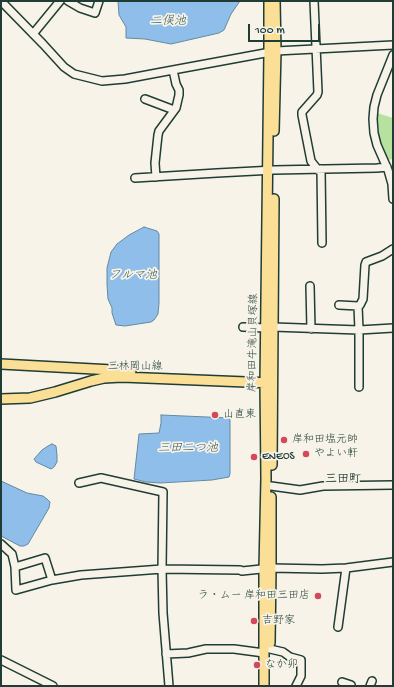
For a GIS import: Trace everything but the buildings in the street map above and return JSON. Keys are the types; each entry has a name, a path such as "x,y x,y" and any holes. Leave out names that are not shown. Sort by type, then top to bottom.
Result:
{"main road":[{"name":"岸和田牛滝山貝塚線","path":"269,1 272,51"},
{"name":"岸和田牛滝山貝塚線","path":"270,686 267,651 266,478 270,328 272,51 275,1"},
{"name":"三林岡山線","path":"1,364 185,374 269,381"},
{"name":"三林岡山線","path":"1,400 30,398 55,392 91,380 104,378 122,377 269,381"},
{"name":"岸和田牛滝山貝塚線","path":"267,569 271,486 269,381"},
{"name":"岸和田牛滝山貝塚線","path":"264,686 267,651"}],"street":[{"path":"1,1 64,67 74,74 102,81 126,79 272,51 393,45"},
{"path":"33,34 60,1"},
{"path":"68,1 80,8 95,13 99,1"},
{"path":"314,1 318,92 302,112 302,115 311,161 320,169 322,244"},
{"path":"393,55 377,95 373,113 374,133 377,145 389,164 393,199"},
{"path":"156,177 155,163 158,135 178,102 179,90 173,70"},
{"path":"145,99 174,110"},
{"path":"135,178 389,164"},
{"path":"359,387 358,306 363,300 364,265 366,262 382,256 393,249"},
{"path":"310,286 311,329"},
{"path":"338,305 358,306"},
{"path":"243,327 359,330 393,328"},
{"path":"79,483 101,478 162,492 163,613 169,686"},
{"path":"271,486 300,490 323,486 393,485"},
{"path":"1,544 12,554 15,567 16,590 52,580 81,575 162,569 242,571 267,569 322,569 346,568 393,562"},
{"path":"15,567 45,558 52,580"},
{"path":"340,624 346,568"},
{"path":"166,654 188,653 206,649 283,652 290,657 301,660 301,676 296,686"},
{"path":"1,660 53,686"}],"green space":[{"path":"374,112 393,118 393,159 388,160 379,143"}],"water":[{"name":"二俣池","path":"118,1 240,1 231,14 224,30 219,33 171,44 145,39 126,38 126,27 119,15"},
{"name":"フルマ池","path":"144,227 157,231 159,234 158,314 151,322 125,326 116,325 108,299 107,268 111,252 117,244 129,235"},
{"name":"三田二つ池","path":"161,415 230,418 229,477 212,480 160,483 134,479 139,434 159,433"},
{"path":"52,444 56,446 57,462 51,469 36,462 34,459 42,450"},
{"path":"1,481 27,493 43,496 50,502 49,508 28,544 24,546 20,546 1,536"}],"place":[{"name":"山直東","path":"215,415"},
{"name":"岸和田塩元帥","path":"284,440"},
{"name":"やよい軒","path":"306,454"},
{"name":"ENEOS","path":"254,457"},
{"name":"ラ・ムー 岸和田三田店","path":"318,596"},
{"name":"吉野家","path":"254,621"},
{"name":"なか卯","path":"257,665"}],"district":[{"name":"三田町","path":"343,480"}]}
